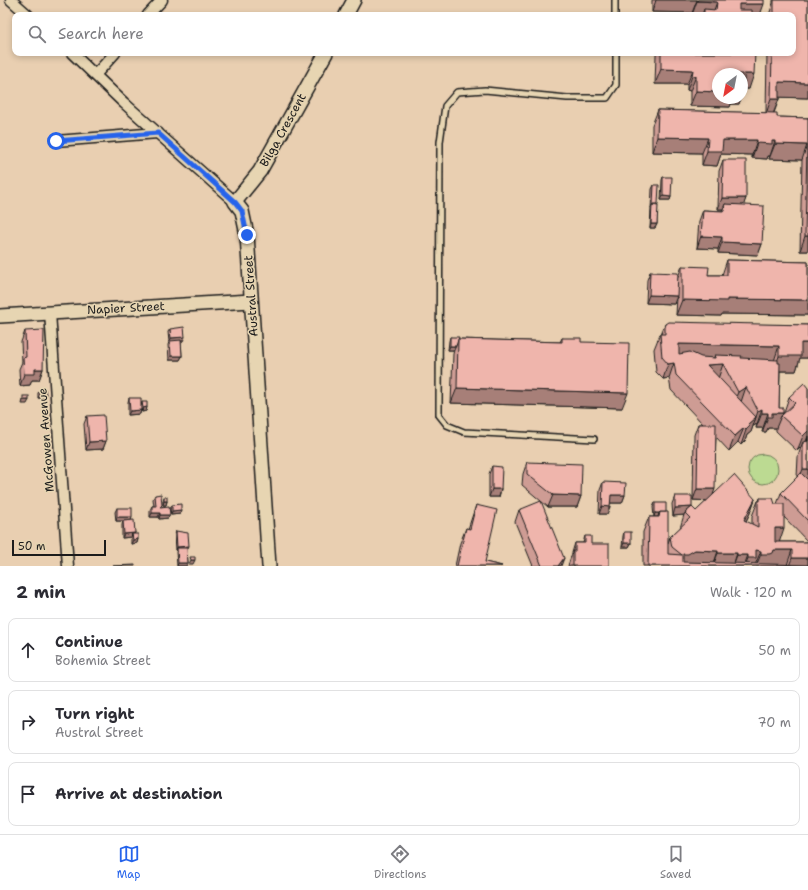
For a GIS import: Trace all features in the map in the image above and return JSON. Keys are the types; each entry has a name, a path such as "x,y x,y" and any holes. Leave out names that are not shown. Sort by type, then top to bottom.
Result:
{"street":[{"path":"11,0 25,12"},
{"path":"151,12 162,0"},
{"path":"348,12 354,0"},
{"name":"Austral Street","path":"75,56 235,202 242,211 245,221 269,566"},
{"path":"96,74 112,56"},
{"name":"Bilga Crescent","path":"235,202 260,171 324,56"},
{"path":"56,141 158,133"},
{"name":"Napier Street","path":"0,316 251,301"},
{"name":"McGowen Avenue","path":"50,313 68,566"}],"lane":[{"path":"615,0 615,12"},
{"path":"594,439 464,432 447,425 439,415 440,142 444,106 457,92 485,90 567,98 607,98 616,85 616,56"}],"green space":[{"path":"763,454 774,458 778,469 774,480 763,484 752,480 748,469 752,458"}],"building":[{"path":"764,0 764,4 739,4 739,10 752,10 752,12 704,12 704,9 716,10 717,2 697,1"},
{"path":"774,0 808,0 808,83 779,82 779,99 771,99 772,56 796,56 796,12 774,12"},
{"path":"661,56 755,56 754,74 748,74 748,68 712,68 712,92 696,91 696,76 692,76 693,70 661,69"},
{"path":"658,110 777,113 777,117 808,118 808,236 805,236 807,145 775,144 775,141 772,141 772,144 757,143 757,140 723,140 722,151 707,151 708,138 657,137"},
{"path":"723,160 746,160 746,198 722,198"},
{"path":"663,177 672,177 671,197 663,196"},
{"path":"654,185 659,185 658,204 653,204"},
{"path":"725,204 764,206 762,244 722,242 722,237 701,236 703,210 724,211"},
{"path":"652,205 658,206 657,224 651,224"},
{"path":"727,260 808,262 808,300 682,300 682,266 709,267 708,275 727,275"},
{"path":"650,272 678,273 677,296 649,295"},
{"path":"668,322 808,325 808,343 801,343 801,356 779,356 779,346 679,344 679,354 690,352 701,357 715,358 715,355 742,356 741,358 778,360 778,363 780,363 779,408 783,408 783,413 772,413 772,417 768,417 768,413 762,413 762,409 758,411 746,387 738,392 723,364 707,365 756,417 748,424 750,426 746,430 744,428 735,436 676,375 674,363 668,364 662,357 660,334 665,334 665,324"},
{"path":"184,327 185,337 171,338 170,329"},
{"path":"44,330 43,369 35,369 35,374 24,374 23,358 26,357 25,331"},
{"path":"450,337 459,337 456,346 450,346"},
{"path":"562,338 581,338 581,342 629,343 628,393 457,388 458,339 562,342"},
{"path":"181,340 182,356 171,356 170,341"},
{"path":"804,383 808,388 808,431 803,436 781,416 795,403 789,397"},
{"path":"45,389 46,394 40,395 40,390"},
{"path":"23,396 29,396 29,400 23,400"},
{"path":"129,398 141,398 141,410 130,411"},
{"path":"142,402 147,402 147,407 143,408"},
{"path":"104,415 106,441 89,442 87,416"},
{"path":"698,424 716,424 715,489 697,489"},
{"path":"808,441 808,469 803,469 803,442"},
{"path":"527,462 582,464 581,496 553,495 527,474"},
{"path":"492,466 502,467 501,489 492,489"},
{"path":"801,473 808,480 808,521 781,493"},
{"path":"734,475 755,499 744,520 758,527 758,501 760,501 760,498 773,498 775,504 784,504 784,528 775,528 775,542 808,542 808,558 792,558 792,550 774,550 773,553 761,554 761,551 756,550 756,558 748,558 748,555 737,555 737,553 718,553 718,551 695,550 688,554 683,554 683,562 808,566 648,566 649,517 659,517 660,512 668,512 668,554 682,555 672,547 670,537 690,518 685,513 692,507 696,511"},
{"path":"603,482 626,483 625,495 611,495 610,507 602,506"},
{"path":"161,494 162,505 160,507 169,506 170,515 152,513 152,506 156,506 155,495"},
{"path":"675,496 692,496 692,507 675,508"},
{"path":"164,497 167,497 167,501 164,501"},
{"path":"541,501 564,558 558,566 542,566 519,510"},
{"path":"655,503 666,503 666,512 655,513"},
{"path":"181,504 181,510 172,511 172,505"},
{"path":"476,505 497,510 485,562 502,566 457,566 466,528 470,529"},
{"path":"117,508 132,508 132,517 117,517"},
{"path":"134,520 135,533 124,534 123,521"},
{"path":"176,531 188,533 189,546 177,547"},
{"path":"624,532 631,532 631,543 624,543"},
{"path":"132,534 138,534 138,539 133,540"},
{"path":"585,536 591,536 591,544 609,544 609,566 573,566 573,551 575,551 575,543 585,543"},
{"path":"177,548 187,548 188,563 178,563"},
{"path":"190,557 195,557 195,560 191,560"},
{"path":"135,565 135,566 113,566"}],"route":[{"path":"56,141 158,133 235,202 242,211 247,235"}]}
